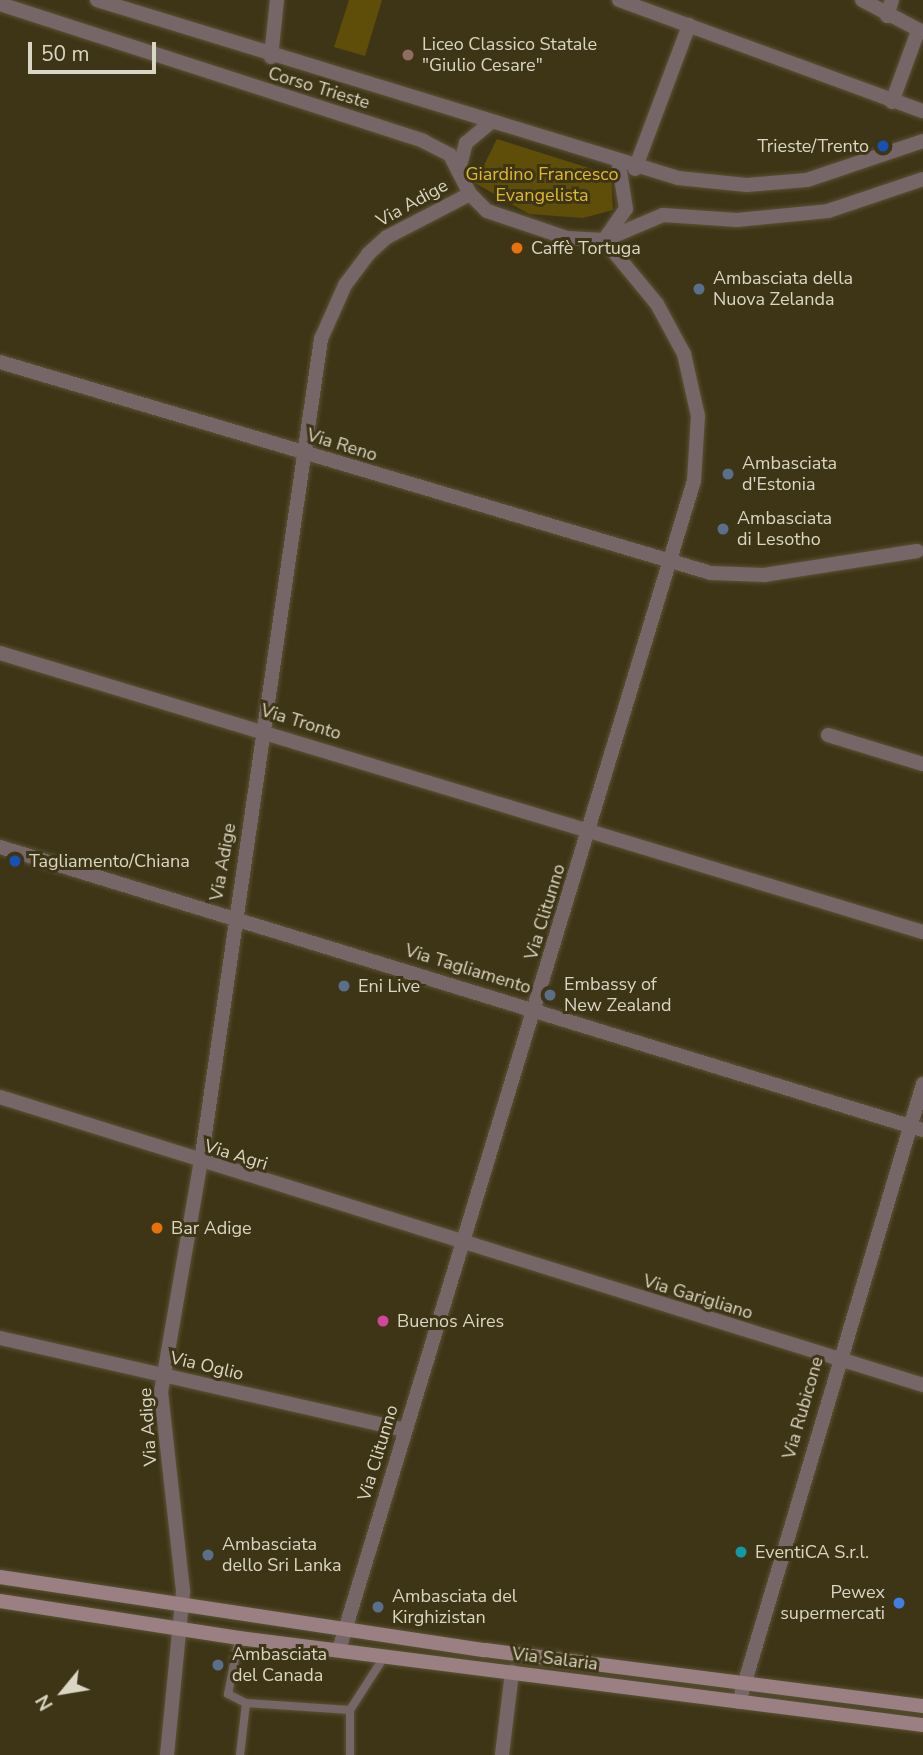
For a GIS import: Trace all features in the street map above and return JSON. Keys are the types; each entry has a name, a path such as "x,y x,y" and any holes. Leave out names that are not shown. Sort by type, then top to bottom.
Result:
{"main road":[{"name":"Via Salaria","path":"0,1577 514,1654 923,1706"},
{"name":"Via Salaria","path":"0,1601 239,1638 923,1726"}],"street":[{"name":"Corso Trieste","path":"97,0 619,165"},
{"path":"271,57 277,0"},
{"path":"619,0 892,102 923,111"},
{"path":"862,0 887,16 921,31 892,102"},
{"path":"887,16 892,0"},
{"name":"Corso Trieste","path":"0,4 414,138 450,155 459,169"},
{"path":"635,169 690,25"},
{"path":"490,123 469,137 459,169 470,194 496,216 557,236 604,240 663,215 737,220 828,211 923,179"},
{"path":"604,240 626,209 619,165 713,183 787,183 848,170 923,141"},
{"name":"Via Adige","path":"183,1606 164,1377 201,1164 233,917 264,731 321,339 345,285 387,237 470,194"},
{"name":"Via Clitunno","path":"339,1650 461,1246 673,565 697,463 692,386 667,317 604,240"},
{"name":"Via Reno","path":"0,362 673,565 752,576 921,550"},
{"name":"Via Tronto","path":"0,653 923,932"},
{"path":"828,735 923,764"},
{"name":"Via Tagliamento","path":"0,847 916,1128"},
{"name":"Via Rubicone","path":"739,1702 837,1359 916,1128 923,1084"},
{"name":"Via Agri","path":"0,1097 461,1246"},
{"name":"Via Garigliano","path":"461,1246 923,1385"},
{"name":"Via Oglio","path":"0,1338 405,1430"},
{"path":"167,1755 183,1606"},
{"path":"502,1755 512,1672"}],"lane":[{"path":"239,1638 228,1694 246,1703 350,1710"},
{"path":"512,1672 514,1654"},
{"path":"350,1755 350,1710 383,1657"},
{"path":"240,1755 246,1703"}],"green space":[{"path":"349,0 382,0 365,56 334,47"},
{"name":"Giardino Francesco Evangelista","path":"497,139 611,175 613,210 583,218 529,214 475,183"}],"place":[{"name":"Liceo Classico Statale \"Giulio Cesare\"","path":"408,55"},
{"name":"Trieste/Trento","path":"883,146"},
{"name":"Caffè Tortuga","path":"517,248"},
{"name":"Ambasciata della Nuova Zelanda","path":"699,289"},
{"name":"Ambasciata d'Estonia","path":"728,474"},
{"name":"Ambasciata di Lesotho","path":"723,529"},
{"name":"Tagliamento/Chiana","path":"15,861"},
{"name":"Eni Live","path":"344,986"},
{"name":"Embassy of New Zealand","path":"550,995"},
{"name":"Bar Adige","path":"157,1228"},
{"name":"Buenos Aires","path":"383,1321"},
{"name":"EventiCA S.r.l.","path":"741,1552"},
{"name":"Ambasciata dello Sri Lanka","path":"208,1555"},
{"name":"Pewex supermercati","path":"899,1603"},
{"name":"Ambasciata del Kirghizistan","path":"378,1607"},
{"name":"Ambasciata del Canada","path":"218,1665"}]}
